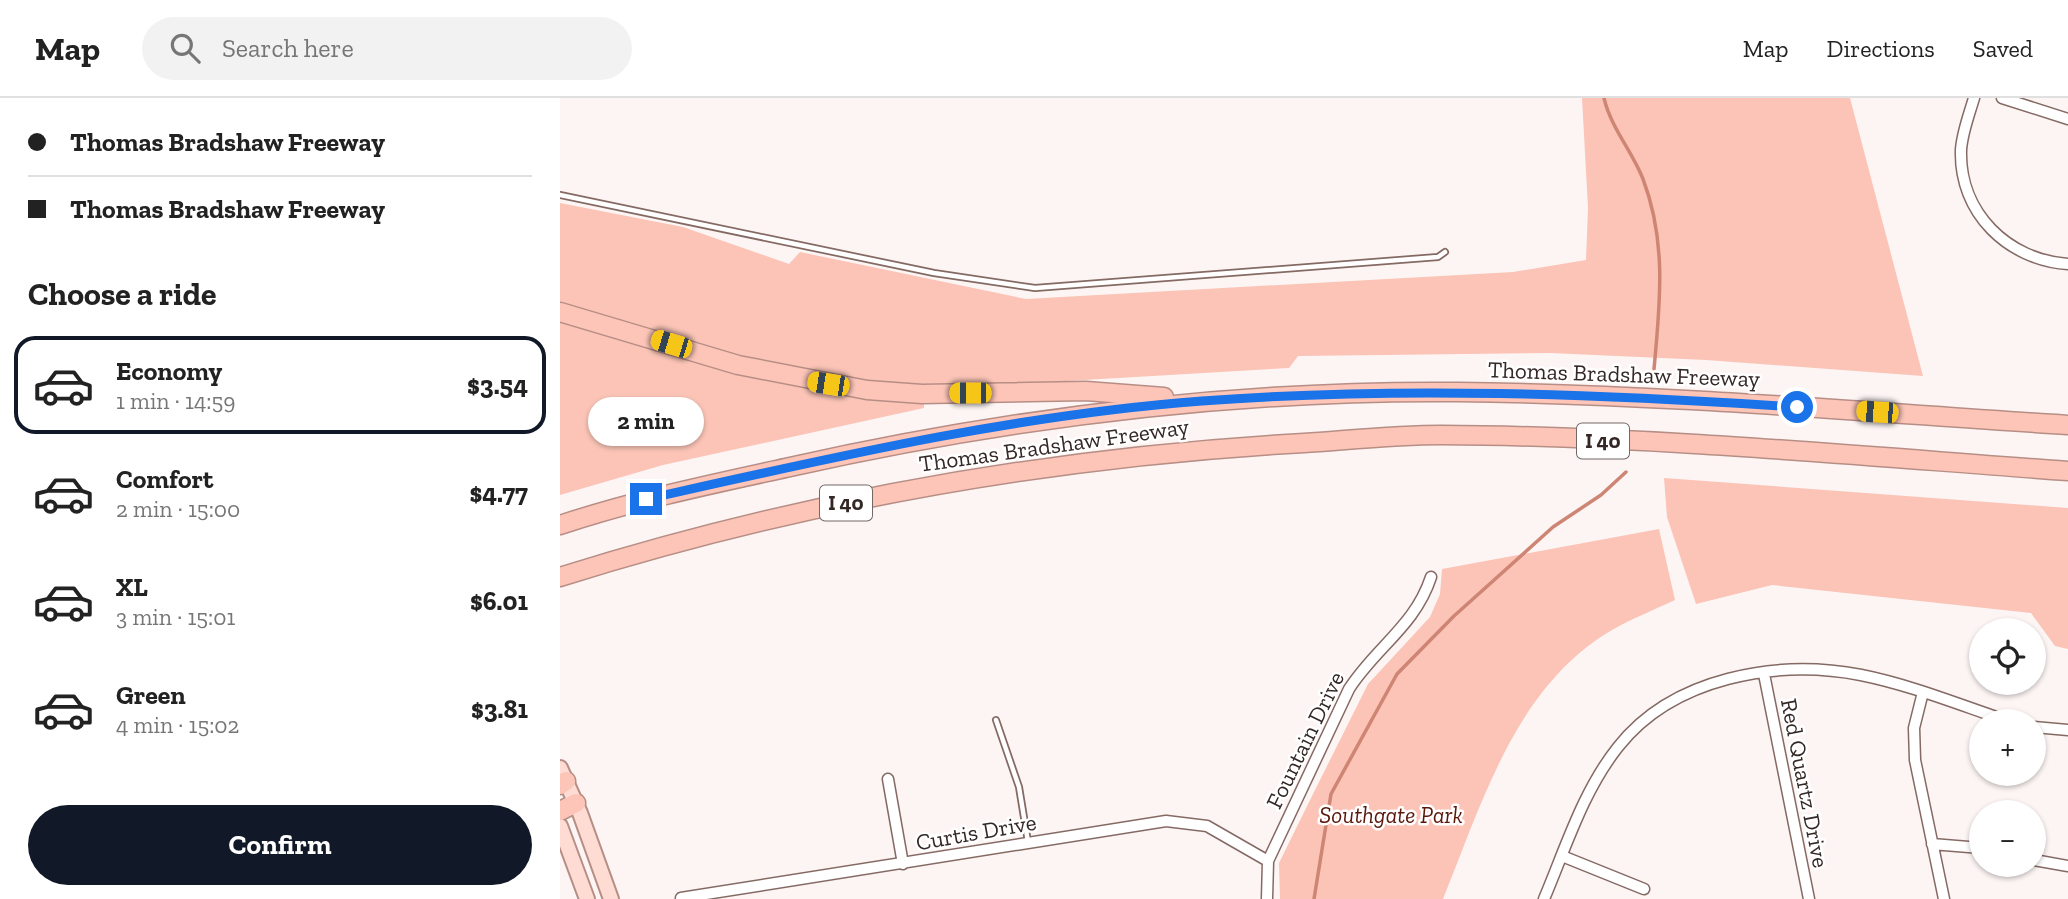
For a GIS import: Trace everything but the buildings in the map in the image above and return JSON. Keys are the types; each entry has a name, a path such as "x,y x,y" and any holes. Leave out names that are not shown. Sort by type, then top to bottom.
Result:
{"highway":[{"path":"560,312 738,365 867,390 922,394 1086,391 1202,401"},
{"name":"Thomas Bradshaw Freeway","path":"560,525 619,506 888,445 1057,417 1202,401 1456,392 1744,403 2068,425"},
{"name":"Thomas Bradshaw Freeway","path":"560,577 718,531 888,494 1138,454 1261,445 1439,435 1646,442 2068,471"}],"main road":[{"path":"562,778 568,807 611,899"},
{"path":"560,826 587,899"}],"street":[{"path":"1974,98 1961,150 1965,182 1972,202 1992,232 2008,245 2051,263 2068,264"},
{"path":"2002,98 2068,119"},
{"name":"Fountain Drive","path":"1267,899 1268,861 1349,690 1365,664 1416,612 1431,578"},
{"name":"Red Quartz Drive","path":"1764,674 1809,899"},
{"path":"1544,899 1591,788 1619,746 1659,709 1698,688 1737,676 1860,675 1973,709"},
{"path":"1923,692 1914,745 1944,899"},
{"path":"2046,728 2068,730"},
{"path":"888,779 903,864"},
{"name":"Curtis Drive","path":"681,898 1167,821 1206,826 1268,861"},
{"path":"1932,844 1969,847"},
{"path":"1562,856 1644,889"},
{"path":"2046,862 2068,866"}],"lane":[{"path":"560,195 934,273 1034,288 1429,257 1445,252"},
{"path":"996,720 1019,787 1028,843"}],"green space":[{"path":"1582,98 1850,98 1923,376 1706,360 1550,353 1298,356 1289,368 1014,384 923,386 844,379 728,354 560,304 560,203 683,227 789,264 800,252 1026,299 1513,272 1586,260 1588,208"},
{"path":"560,320 650,347 785,382 924,402 924,408 663,465 560,495"},
{"path":"1664,478 2068,508 2068,649 2055,646 2046,634 2046,618 2035,618 2031,613 1772,585 1696,604 1667,517"},
{"name":"Southgate Park","path":"1659,529 1675,600 1612,630 1579,654 1551,682 1527,714 1488,786 1443,899 1280,899 1279,863 1368,684 1430,617 1440,594 1442,569"}],"waterway":[{"path":"1604,98 1643,179 1656,226 1660,273 1654,369"},
{"path":"1314,899 1331,794 1397,674 1454,616 1553,527 1601,495 1626,472"}],"route":[{"path":"646,499 888,445 1057,417 1202,401 1456,392 1797,407"}]}
